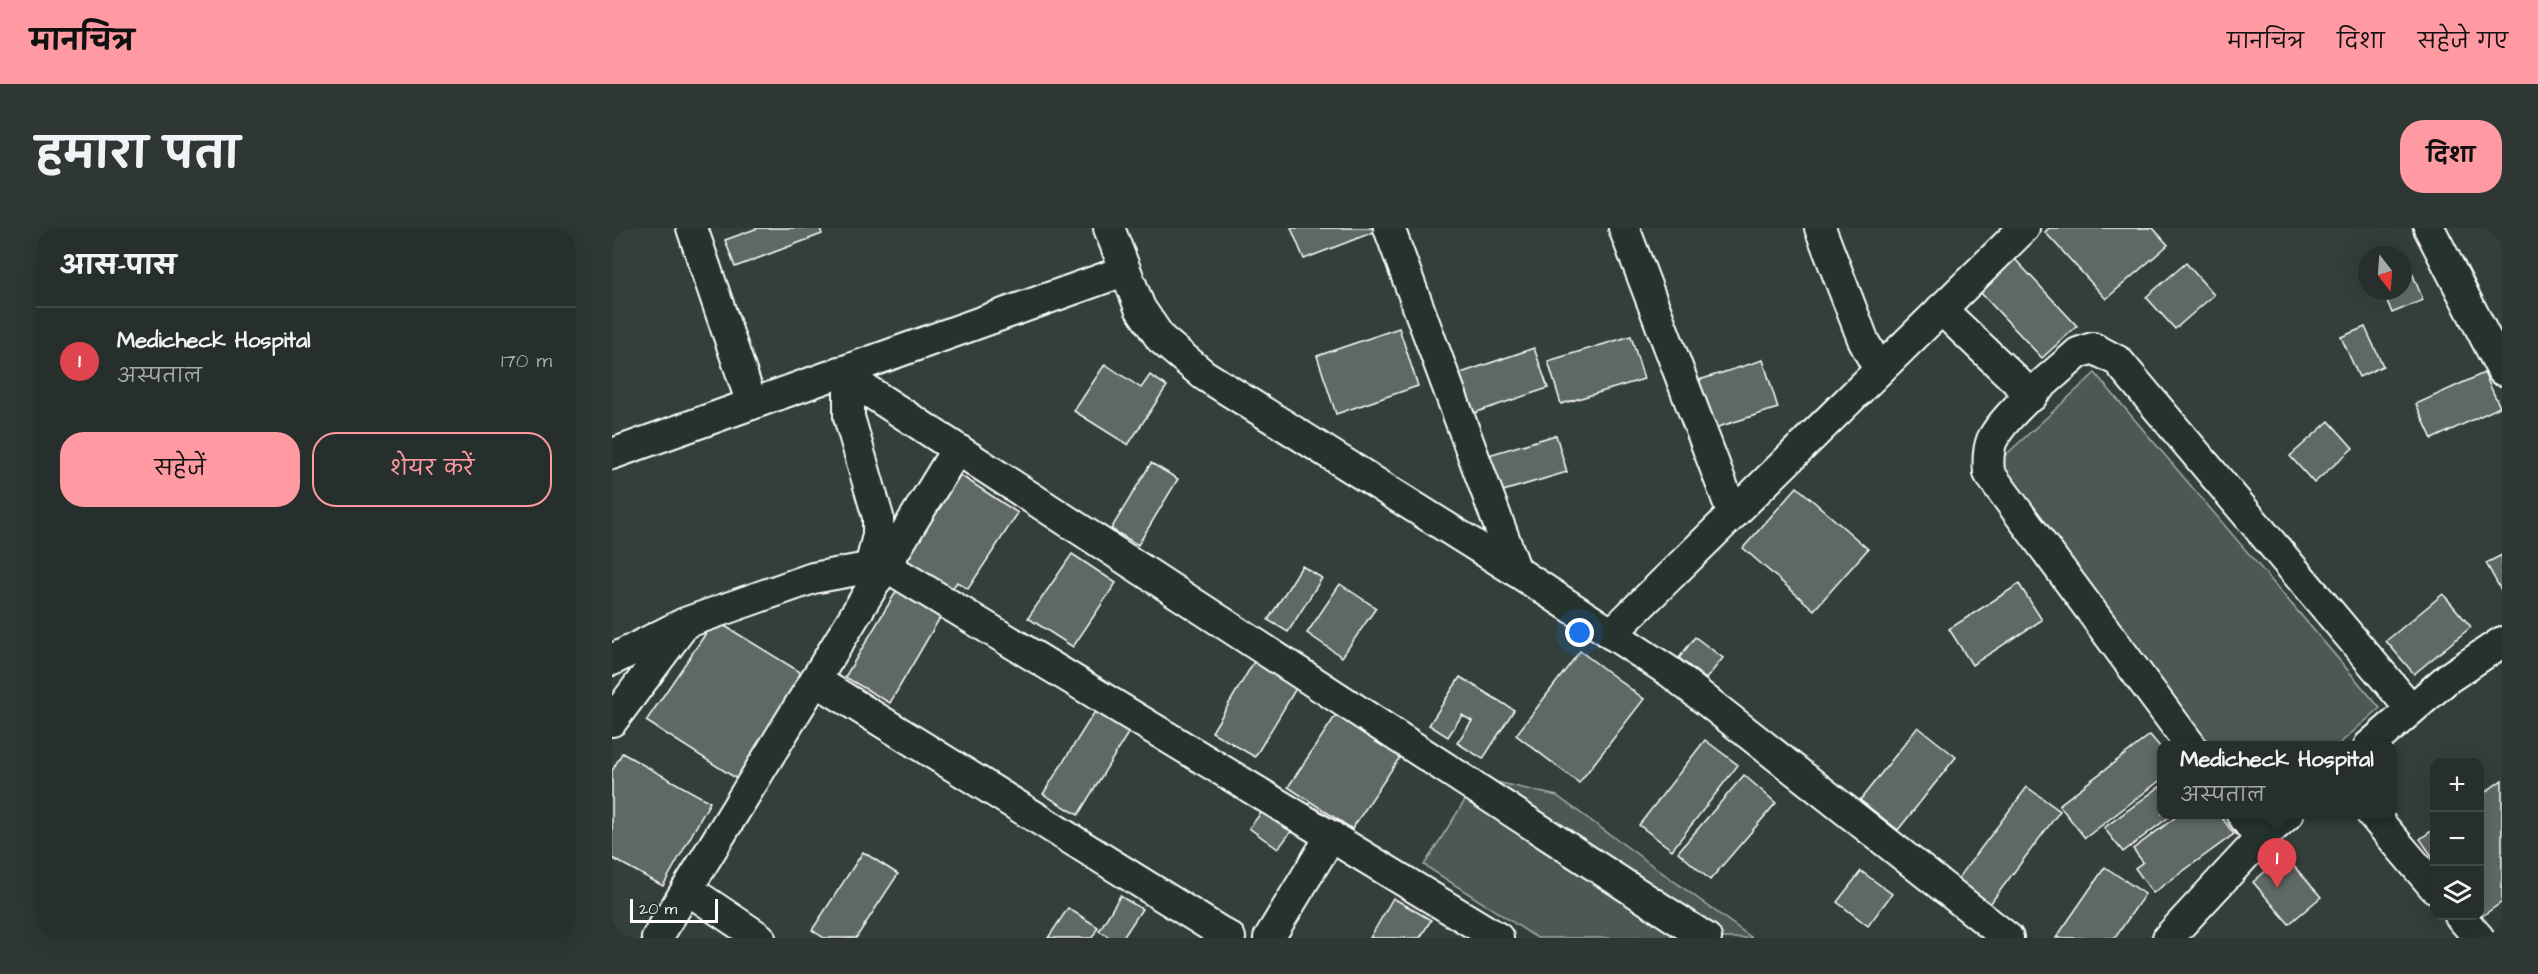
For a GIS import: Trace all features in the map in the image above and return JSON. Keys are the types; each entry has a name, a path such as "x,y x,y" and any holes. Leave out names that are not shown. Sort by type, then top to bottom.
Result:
{"street":[{"path":"692,228 752,404"},
{"path":"1109,228 1140,308 1161,339 1204,375 1516,571 1670,672 2008,938"},
{"path":"1389,228 1516,571"},
{"path":"1624,228 1733,514"},
{"path":"1820,228 1864,342 1880,370"},
{"path":"1611,634 2024,228"},
{"path":"2429,228 2502,370"},
{"path":"612,454 752,404 844,376 1124,271"},
{"path":"1941,309 2032,396"},
{"path":"2187,741 1989,473 1988,460 1991,442 2002,424 2078,353 2093,348 2118,361 2411,710"},
{"path":"844,376 1706,938"},
{"path":"844,376 849,417 878,517 877,567"},
{"path":"657,938 815,680 877,567 957,448"},
{"path":"612,660 685,623 813,578 877,567 1331,836 1498,938"},
{"path":"612,721 685,623"},
{"path":"2375,741 2448,678 2502,642"},
{"path":"815,680 1230,938"},
{"path":"2246,819 2260,839"},
{"path":"2168,938 2260,839 2283,819"},
{"path":"2376,819 2430,882"},
{"path":"1269,938 1331,836"},
{"path":"687,889 760,938"},
{"path":"2464,920 2479,938"}],"shaded area":[{"path":"2095,373 2380,708 2343,741 2205,741 1998,462"},
{"path":"1479,778 1557,796 1752,938 1537,938 1424,865"}],"building":[{"path":"758,228 820,228 822,234 735,267 725,240"},
{"path":"1291,228 1379,228 1379,230 1304,259"},
{"path":"2049,228 2153,228 2168,245 2106,299 2045,232"},
{"path":"2014,258 2077,326 2042,358 1979,291"},
{"path":"2186,263 2214,295 2175,329 2146,297"},
{"path":"2412,272 2423,300 2392,313 2387,300 2412,300"},
{"path":"2365,327 2383,366 2359,377 2341,337"},
{"path":"1399,328 1418,386 1336,414 1317,356"},
{"path":"1631,336 1644,379 1561,404 1548,361"},
{"path":"1534,348 1548,388 1465,416 1452,376"},
{"path":"1763,360 1778,408 1715,428 1699,380"},
{"path":"1105,364 1141,388 1150,375 1167,386 1128,445 1074,411"},
{"path":"2484,373 2500,407 2432,439 2416,404"},
{"path":"2329,421 2353,448 2314,483 2290,456"},
{"path":"1556,435 1567,472 1493,494 1482,457"},
{"path":"1151,463 1178,479 1138,545 1111,529"},
{"path":"960,475 1018,513 968,589 957,582 948,595 901,565"},
{"path":"1797,487 1868,549 1814,610 1743,548"},
{"path":"1072,554 1116,583 1073,647 1028,618"},
{"path":"2502,555 2502,592 2486,563"},
{"path":"1302,566 1322,578 1288,632 1268,620"},
{"path":"1340,584 1376,608 1342,657 1307,633"},
{"path":"2019,584 2042,620 1972,665 1949,629"},
{"path":"897,590 941,616 890,703 845,677"},
{"path":"2443,594 2471,627 2414,674 2386,641"},
{"path":"715,620 805,675 737,779 646,721"},
{"path":"1695,637 1723,658 1706,679 1679,658"},
{"path":"1580,651 1644,699 1579,783 1516,735"},
{"path":"1255,660 1298,685 1255,757 1212,732"},
{"path":"1460,677 1514,710 1483,759 1457,743 1472,721 1462,715 1448,737 1429,725"},
{"path":"1099,705 1133,725 1078,815 1043,794"},
{"path":"1336,715 1400,757 1352,829 1288,787"},
{"path":"1918,727 1956,757 1898,830 1860,800"},
{"path":"2150,735 2157,743 2157,783 2085,838 2059,805"},
{"path":"1705,740 1738,765 1672,850 1639,825"},
{"path":"622,753 710,802 663,886 612,858 612,771"},
{"path":"1744,775 1776,803 1710,880 1678,852"},
{"path":"2502,780 2502,902 2484,915 2484,812 2484,793"},
{"path":"2027,787 2060,811 1987,908 1954,884"},
{"path":"2157,789 2157,819 2166,819 2123,852 2104,828"},
{"path":"1265,808 1293,829 1278,849 1249,828"},
{"path":"2173,819 2223,819 2234,834 2153,893 2135,868 2143,862 2133,849"},
{"path":"2430,832 2430,853 2420,839"},
{"path":"863,852 898,874 856,938 824,938 812,930"},
{"path":"2284,855 2321,897 2289,924 2253,882"},
{"path":"2105,867 2145,894 2115,938 2056,938"},
{"path":"1861,871 1892,894 1868,926 1837,902"},
{"path":"1120,896 1142,909 1123,938 1111,938 1099,931"},
{"path":"1393,898 1431,920 1420,938 1370,938"},
{"path":"1068,908 1098,927 1092,938 1048,938"}],"place":[{"name":"Medicheck Hospital","path":"2277,888"}]}
